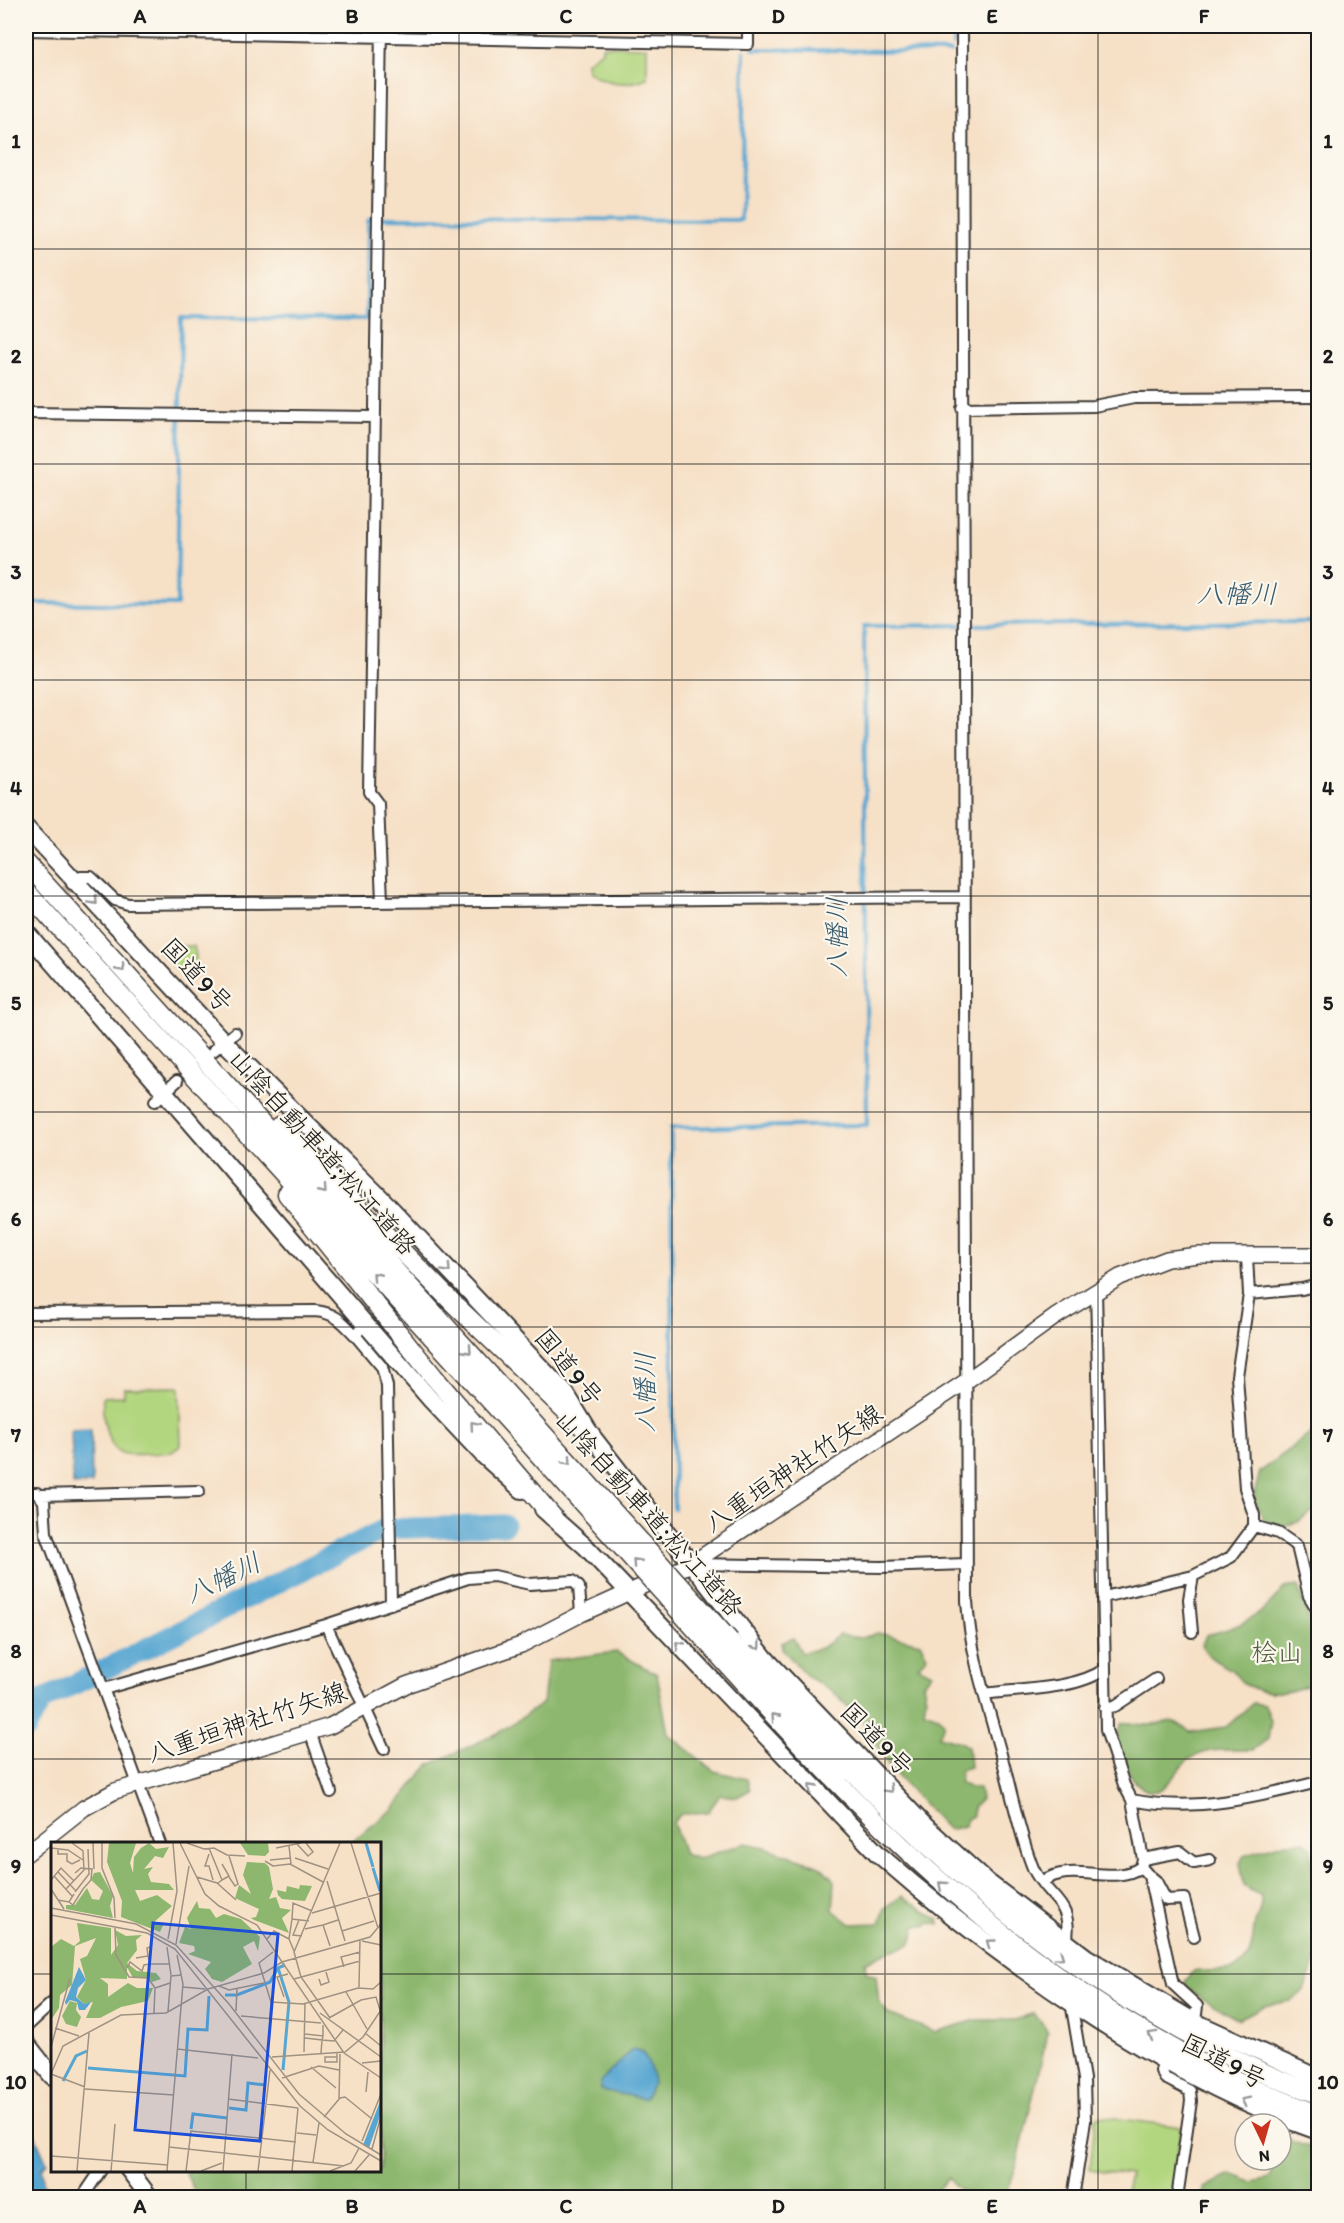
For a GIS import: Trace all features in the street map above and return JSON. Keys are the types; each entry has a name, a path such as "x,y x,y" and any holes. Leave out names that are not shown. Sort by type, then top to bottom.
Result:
{"highway":[{"name":"国道9号","path":"26,828 74,883 224,1042 381,1198 566,1394 591,1435 765,1658 876,1776 986,1881 1066,1944 1195,2022 1318,2078"},
{"name":"山陰自動車道;松江道路","path":"26,863 184,1037 522,1423 724,1647 902,1823 992,1904 1038,1941 1112,1991 1193,2038 1248,2065 1318,2094"},
{"name":"山陰自動車道;松江道路","path":"26,891 110,984 522,1423"},
{"name":"国道9号","path":"26,927 166,1091 360,1330 458,1429 586,1546 877,1853 930,1899 1071,2002 1164,2059 1254,2106 1318,2131"},
{"path":"110,984 146,1031 275,1180 434,1377 553,1517"},
{"path":"184,1037 290,1136 454,1305 591,1435"},
{"name":"山陰自動車道;松江道路","path":"724,1647 799,1743 888,1834 978,1917 1077,1991 1184,2053 1318,2114"},
{"path":"26,2043 51,2075"},
{"path":"130,2172 150,2198"}],"main road":[{"name":"八重垣神社竹矢線","path":"26,1854 84,1808 138,1783 310,1732 364,1709 406,1685 521,1645 580,1614 630,1594 691,1564 964,1382 1096,1290 1142,1267 1167,1259 1198,1255 1247,1257 1318,1255"}],"street":[{"path":"381,26 369,792 378,804 382,901"},
{"path":"26,30 748,44 748,26"},
{"path":"962,26 963,625 968,1270 964,1382 969,1635 1031,1861 1042,1882 1066,1912 1068,1931 1066,1944"},
{"path":"962,408 1094,406 1134,398 1318,397"},
{"path":"26,413 375,417"},
{"path":"74,883 81,877 91,877 115,900 128,904 965,897"},
{"path":"1104,1597 1193,1576 1231,1557 1254,1526 1254,1515 1245,1488 1238,1376 1249,1294 1247,1257"},
{"path":"1249,1294 1302,1289 1318,1285"},
{"path":"1096,1290 1106,1730 1131,1800 1173,1984 1197,2006 1195,2022"},
{"path":"26,1312 315,1311 328,1312 360,1330 382,1367 387,1386 391,1604"},
{"path":"26,1493 40,1495 199,1491"},
{"path":"40,1495 44,1501 46,1533 159,1842"},
{"path":"1254,1526 1278,1533 1297,1546 1309,1596 1318,1611"},
{"path":"691,1564 881,1567 966,1564"},
{"path":"104,1689 326,1625 468,1578 494,1576 530,1584 573,1581 579,1587 580,1614"},
{"path":"1192,1632 1189,1599 1193,1576"},
{"path":"326,1625 384,1749"},
{"path":"984,1694 1078,1682 1094,1677 1105,1669"},
{"path":"1105,1708 1115,1707 1156,1679"},
{"path":"310,1732 330,1792"},
{"path":"1131,1800 1188,1804 1232,1801 1318,1782"},
{"path":"1042,1882 1056,1874 1125,1875 1179,1851 1194,1863 1210,1860"},
{"path":"1145,1867 1166,1900 1184,1899 1194,1937"},
{"path":"1071,2002 1084,2079 1085,2121 1073,2198"},
{"path":"26,2027 51,2004"},
{"path":"1164,2059 1161,2071 1165,2078 1190,2091 1191,2102 1177,2198"},
{"path":"82,2198 100,2172"}],"green space":[{"path":"602,46 647,47 647,78 631,83 616,83 587,71 586,62 602,51"},
{"path":"194,946 195,969 191,977 187,979 157,947"},
{"path":"179,1387 181,1445 172,1452 137,1455 125,1454 113,1446 104,1421 103,1397 124,1396 124,1388"},
{"path":"1318,1420 1318,1511 1311,1512 1298,1522 1276,1528 1264,1519 1253,1498 1260,1472 1315,1430"},
{"name":"桧山","path":"1298,1586 1309,1619 1318,1627 1318,1681 1292,1691 1274,1692 1255,1689 1246,1685 1232,1671 1207,1653 1202,1645 1206,1635 1229,1629 1250,1619 1268,1606 1284,1588"},
{"path":"878,1633 920,1643 927,1656 918,1666 932,1673 923,1684 926,1698 924,1711 938,1716 944,1723 939,1736 960,1742 968,1747 970,1767 960,1770 960,1783 970,1788 979,1788 981,1799 973,1808 973,1816 966,1819 965,1826 948,1830 890,1768 864,1722 831,1690 809,1678 782,1649 782,1643 793,1638 802,1653 821,1648 839,1635 861,1638"},
{"path":"616,1652 657,1674 668,1734 714,1771 747,1779 750,1790 737,1797 720,1795 708,1812 681,1814 673,1822 684,1854 698,1859 745,1843 765,1847 820,1866 835,1881 833,1910 851,1924 880,1923 885,1908 902,1896 938,1919 940,1925 930,1923 926,1926 915,1926 914,1937 909,1945 886,1952 865,1963 866,1972 876,1976 879,2002 888,2014 935,2032 976,2020 1015,2020 1034,2013 1048,2032 1017,2164 1006,2197 967,2195 948,2178 936,2191 936,2198 198,2198 187,2172 381,2172 381,1842 351,1842 393,1809 429,1765 498,1733 543,1703 548,1661"},
{"name":"桧山","path":"1253,1703 1265,1705 1271,1721 1268,1739 1253,1750 1205,1752 1187,1761 1168,1783 1154,1791 1147,1791 1141,1787 1127,1769 1118,1742 1118,1733 1122,1723 1154,1725 1172,1721 1190,1732 1226,1727"},
{"path":"1304,1841 1312,1848 1312,1867 1318,1883 1318,1956 1304,1990 1290,2001 1264,2006 1239,2019 1187,1988 1185,1982 1193,1972 1235,1968 1249,1955 1261,1897 1244,1886 1240,1863 1244,1855 1286,1842"},
{"path":"1099,2116 1181,2127 1172,2197 1125,2197 1130,2175 1090,2170 1095,2121"},
{"path":"1293,2142 1318,2150 1318,2197 1201,2197 1205,2188 1231,2174 1252,2182 1270,2178 1273,2172 1293,2172"}],"water":[{"path":"91,1429 92,1484 73,1485 71,1430"},
{"path":"633,2049 642,2052 652,2075 651,2087 644,2099 601,2090 600,2082"},
{"path":"26,2115 47,2163 41,2169 44,2186 55,2190 55,2197 42,2197 26,2190"}],"waterway":[{"path":"953,45 954,26"},
{"path":"753,49 950,52"},
{"path":"26,603 177,605 181,318 367,319 368,221 372,218 741,220 744,51"},
{"name":"八幡川","path":"674,1509 671,1128 867,1125 864,626 1318,622"},
{"name":"八幡川","path":"26,1729 41,1701 385,1529 504,1525"}],"tunnel":[{"path":"27,924 72,885"}]}
